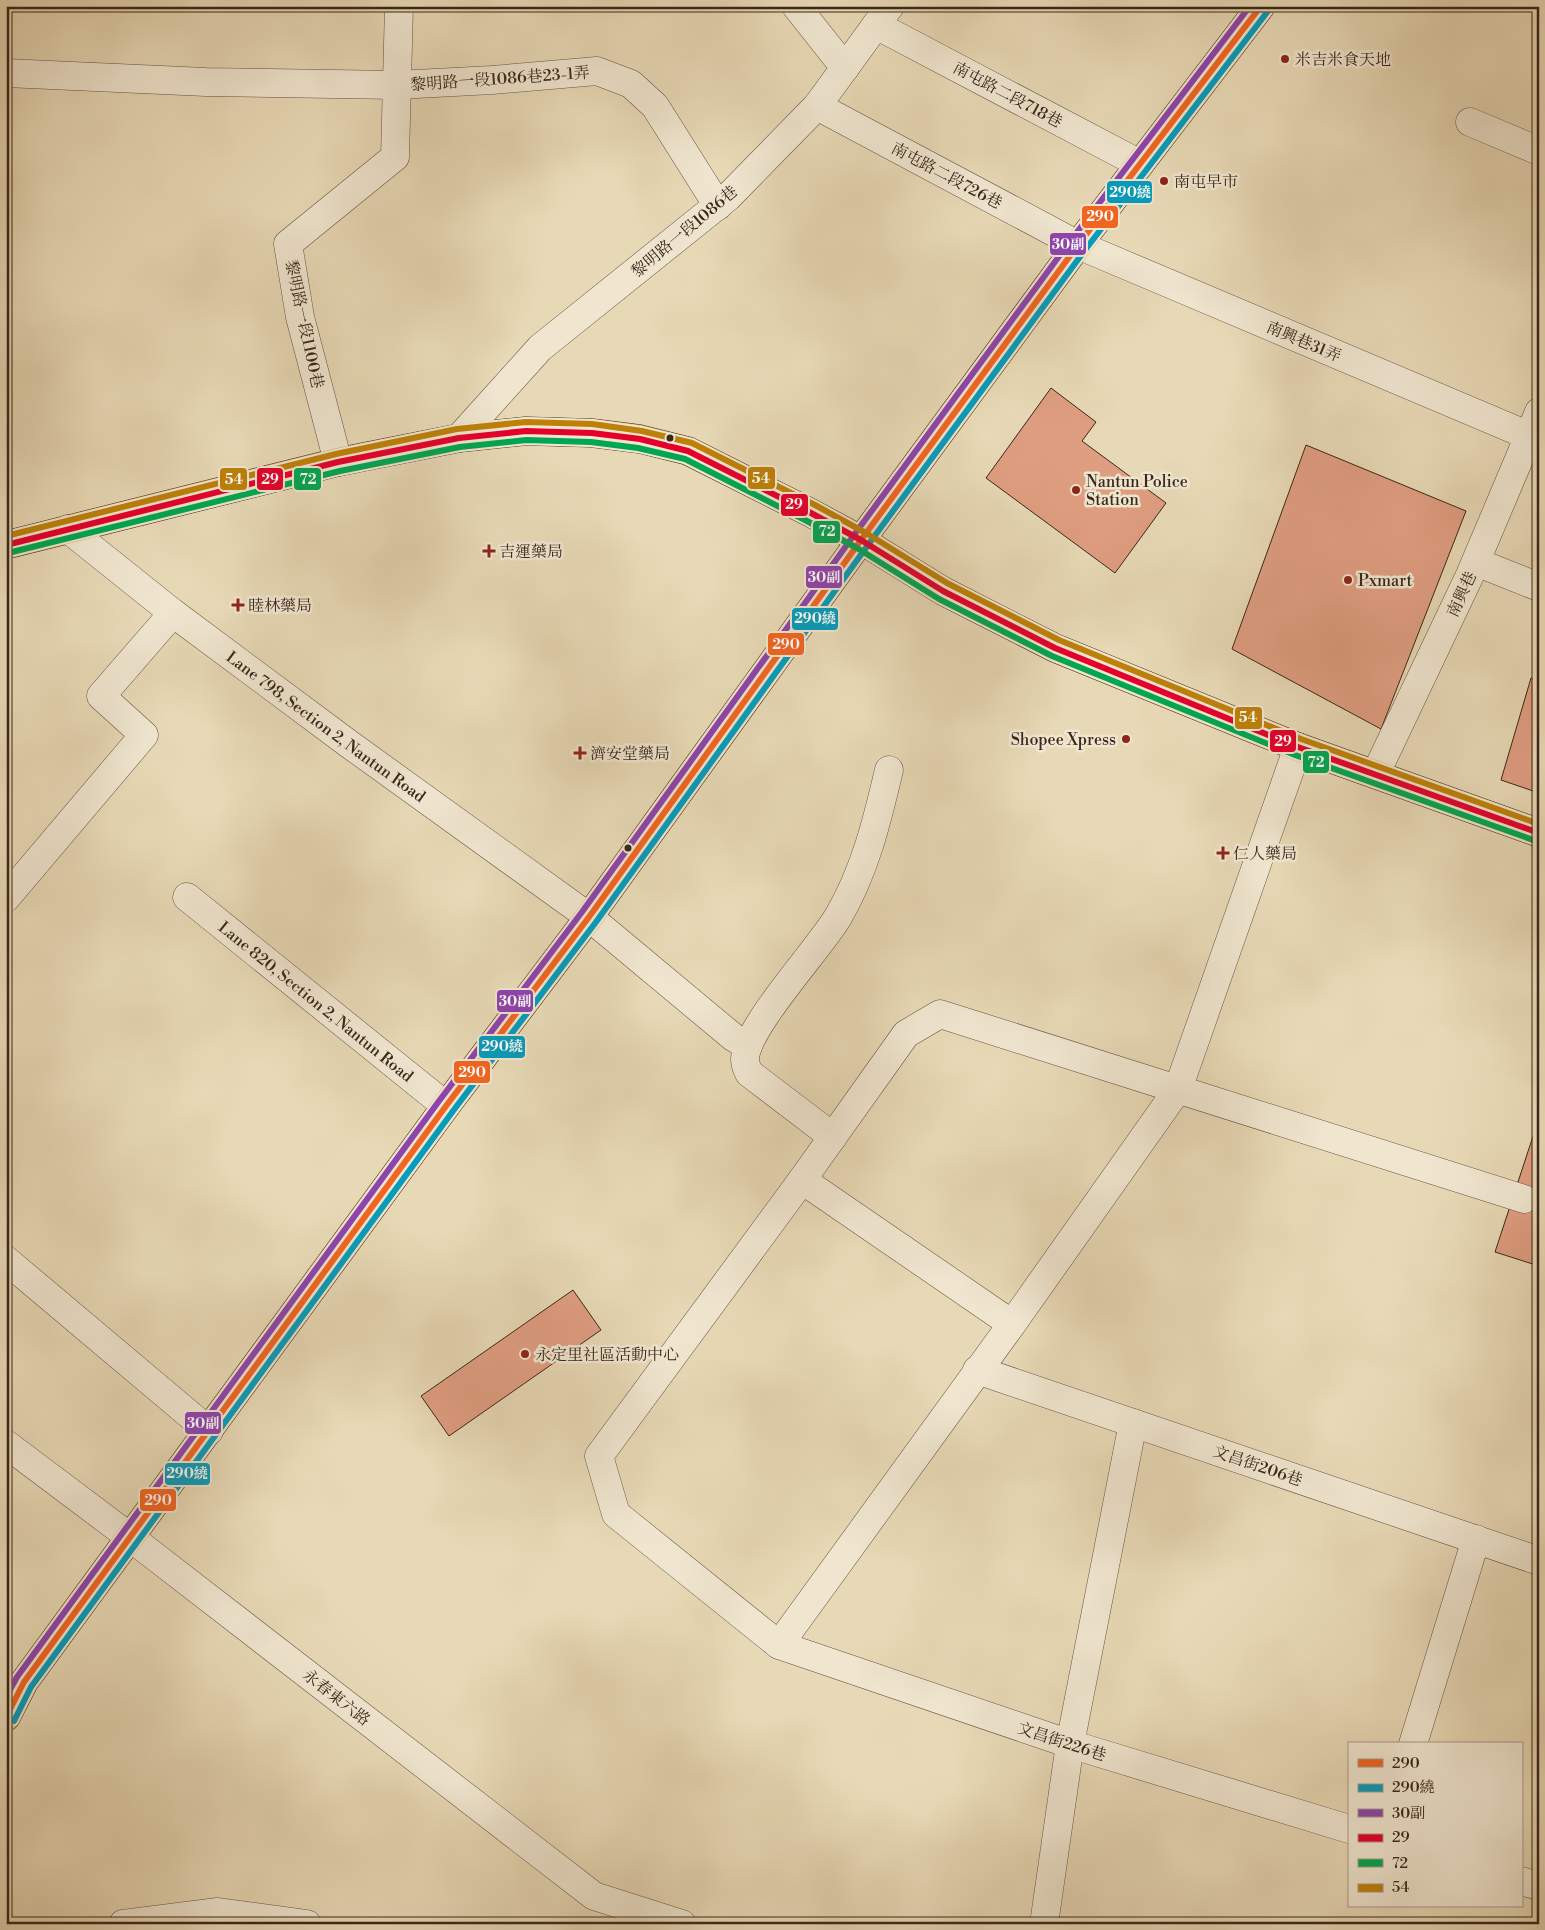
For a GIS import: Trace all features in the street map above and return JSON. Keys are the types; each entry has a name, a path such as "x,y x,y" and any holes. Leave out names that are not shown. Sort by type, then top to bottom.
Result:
{"main road":[{"path":"6,1717 24,1682 446,1106 589,917 861,540 1078,245 1261,6"},
{"path":"6,544 338,462 458,438 526,431 592,433 640,439 688,451 811,513 861,540 943,591 1054,648 1298,746 1539,833"}],"street":[{"name":"黎明路一段1100巷","path":"338,462 300,317 288,244 395,156 399,6"},
{"path":"796,6 845,68"},
{"name":"黎明路一段1086巷","path":"458,438 540,348 728,197 817,106 883,16"},
{"name":"南屯路二段718巷","path":"883,16 1140,164"},
{"name":"黎明路一段1086巷23-1弄","path":"397,85 492,80 598,71 630,84 654,106 718,206"},
{"path":"6,73 206,82 397,85"},
{"name":"南屯路二段726巷","path":"817,106 1078,245"},
{"path":"1470,122 1539,151"},
{"name":"南興巷31弄","path":"1078,245 1536,430"},
{"name":"南興巷","path":"1376,773 1536,430"},
{"name":"Lane 798, Section 2, Nantun Road","path":"68,529 173,613 349,744 589,917 733,1037 748,1046"},
{"path":"1476,562 1539,587"},
{"path":"6,898 144,735 101,696 173,613"},
{"path":"1298,746 1178,1089 1012,1324 779,1646 616,1514 599,1456 802,1180 906,1034 940,1014 1178,1089 1524,1199"},
{"path":"833,1137 749,1073 745,1060 748,1046 761,1022 838,918 848,898 868,852 889,770"},
{"name":"Lane 820, Section 2, Nantun Road","path":"187,897 446,1106"},
{"path":"802,1180 1012,1324"},
{"path":"6,1260 209,1431"},
{"name":"文昌街206巷","path":"977,1370 1539,1561"},
{"path":"1044,1924 1070,1744 1133,1423"},
{"name":"永春東六路","path":"6,1444 131,1538 594,1896 682,1924"},
{"path":"1414,1742 1476,1539"},
{"name":"文昌街226巷","path":"779,1646 1070,1744 1348,1828"},
{"path":"1522,1881 1539,1886"},
{"path":"124,1924 218,1912 307,1924"}],"building":[{"name":"Nantun Police Station","path":"1051,388 1096,422 1082,441 1166,503 1115,573 986,478"},
{"name":"Pxmart","path":"1306,445 1466,511 1381,729 1232,649"},
{"path":"1531,678 1539,681 1539,793 1501,780"},
{"path":"1539,1118 1539,1266 1495,1252"},
{"name":"永定里社區活動中心","path":"573,1290 601,1330 449,1436 421,1396"}],"transit line":[{"name":"30副","path":"6,1697 17,1677 439,1101 582,912 854,535 1071,240 1250,6"},
{"name":"290","path":"6,1717 24,1682 446,1106 589,917 861,540 1078,245 1261,6"},
{"name":"290繞","path":"14,1721 31,1687 453,1111 596,922 868,545 1085,250 1268,11"},
{"name":"54","path":"6,536 336,454 457,429 526,422 592,424 642,431 692,443 815,505 866,533 947,583 1059,640 1301,739 1539,824"},
{"name":"29","path":"6,545 338,462 459,438 526,431 592,433 640,439 688,451 811,513 861,540 943,591 1055,648 1298,747 1539,833"},
{"name":"72","path":"8,553 340,471 460,447 526,440 591,442 638,448 685,459 857,548 939,599 1052,656 1295,755 1536,841"}],"place":[{"name":"米吉米食天地","path":"1285,59"},
{"name":"南屯早市","path":"1164,181"},
{"name":"Nantun Police Station","path":"1076,490"},
{"name":"吉運藥局","path":"489,551"},
{"name":"Pxmart","path":"1348,580"},
{"name":"睦林藥局","path":"238,605"},
{"name":"Shopee Xpress","path":"1126,739"},
{"name":"濟安堂藥局","path":"580,753"},
{"name":"仁人藥局","path":"1223,853"},
{"name":"永定里社區活動中心","path":"525,1354"}]}
